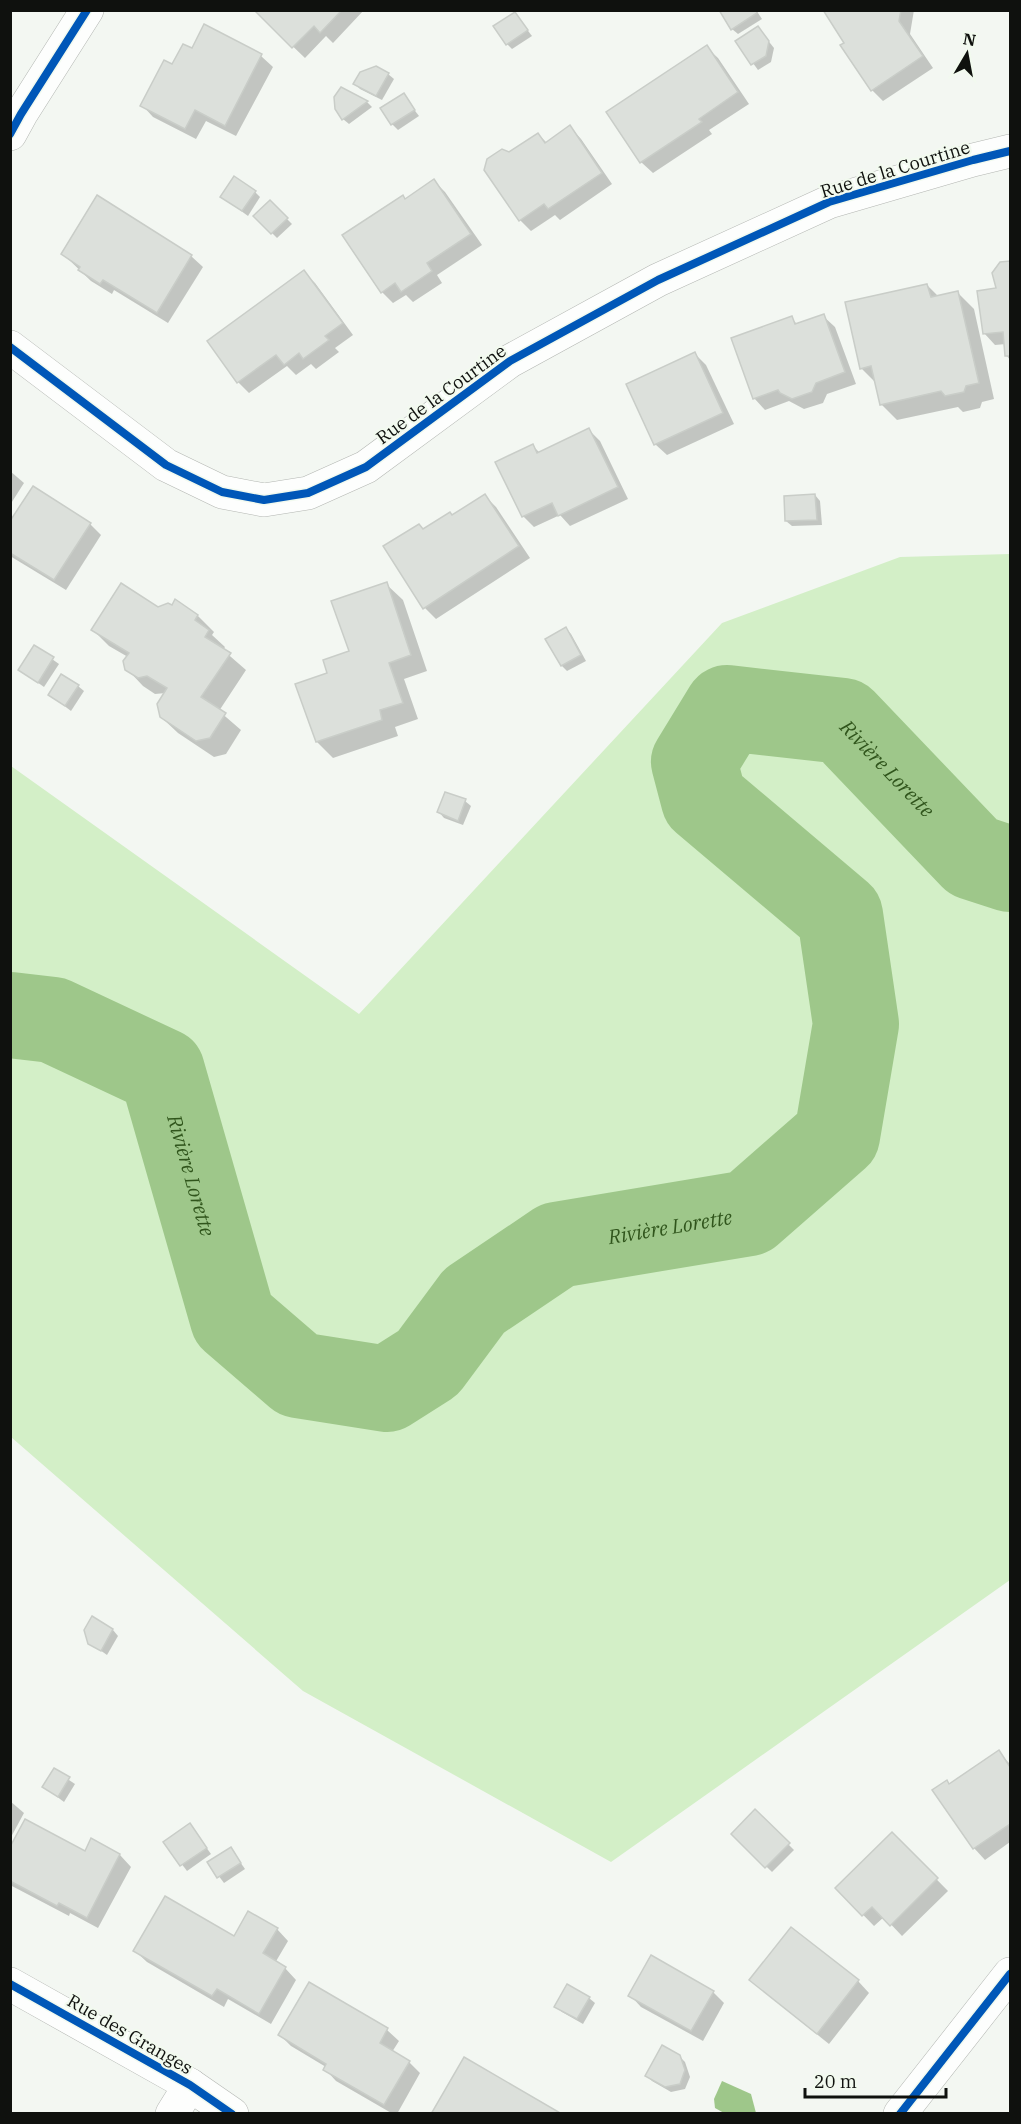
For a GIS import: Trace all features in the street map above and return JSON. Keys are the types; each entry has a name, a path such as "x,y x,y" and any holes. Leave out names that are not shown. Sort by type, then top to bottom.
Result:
{"street":[{"path":"10,134 87,10"},
{"name":"Rue de la Courtine","path":"10,347 175,470 222,492 264,500 308,493 366,467 510,361 657,280 829,202 1011,151"},
{"path":"900,2114 1011,1974"},
{"name":"Rue des Granges","path":"10,1984 190,2085 232,2114"},
{"path":"172,2114 190,2085"}],"shaded area":[{"path":"1010,554 1010,1580 611,1862 303,1691 11,1437 11,766 359,1014 722,623 900,557"},
{"path":"722,2081 751,2094 756,2113 724,2113 715,2108 714,2099"}],"building":[{"path":"254,10 342,10 320,33 314,26 292,48"},
{"path":"719,10 756,10 757,13 731,30"},
{"path":"823,10 901,10 899,21 923,56 871,91 840,45 844,43"},
{"path":"515,12 528,30 506,45 493,26"},
{"path":"204,24 262,54 225,126 195,110 185,129 140,106 164,60 172,64 183,44 192,48"},
{"path":"758,26 769,41 766,56 751,65 735,41"},
{"path":"707,45 738,92 699,119 702,122 640,163 606,112"},
{"path":"376,66 389,73 376,96 353,84 360,72"},
{"path":"341,87 368,101 342,120 335,109 334,97"},
{"path":"404,93 415,110 391,125 380,108"},
{"path":"570,125 602,173 548,209 544,204 519,221 484,170 487,159 502,149 509,152 538,133 545,143"},
{"path":"234,176 256,191 242,211 220,197"},
{"path":"434,179 471,234 427,263 432,271 401,292 395,283 381,293 342,235 403,195 405,199"},
{"path":"97,195 192,255 157,313 103,280 100,284 78,270 80,267 61,254"},
{"path":"270,200 288,218 271,234 253,216"},
{"path":"1010,261 1010,356 1005,356 1003,332 983,334 977,291 996,288 992,273 1000,262"},
{"path":"304,270 343,323 325,336 329,340 303,359 299,353 284,365 276,355 237,383 207,341"},
{"path":"927,284 931,297 958,291 979,383 966,386 964,392 945,396 941,391 880,405 871,366 860,369 845,302"},
{"path":"824,314 845,372 816,383 812,392 792,399 778,390 753,399 731,338 792,316 795,324"},
{"path":"695,352 723,413 654,445 626,384"},
{"path":"589,428 618,487 558,516 552,503 522,517 495,462 533,444 537,453"},
{"path":"33,486 91,523 54,580 10,553 10,521"},
{"path":"485,494 519,546 423,609 383,546 419,524 423,529 450,512 452,515"},
{"path":"815,494 817,520 785,521 784,496"},
{"path":"387,582 411,655 389,663 403,703 380,710 382,720 316,742 295,684 327,673 323,660 349,651 331,601"},
{"path":"121,583 158,607 168,603 172,605 175,599 198,615 195,620 209,630 205,637 231,653 201,697 226,713 210,738 196,741 160,717 157,704 167,688 147,676 138,678 125,670 123,661 129,653 91,630"},
{"path":"566,627 581,655 561,666 545,639"},
{"path":"34,645 54,657 38,683 18,670"},
{"path":"61,674 79,685 65,706 48,695"},
{"path":"445,792 466,799 458,821 437,812"},
{"path":"92,1616 113,1629 101,1651 88,1644 84,1630"},
{"path":"999,1750 1010,1767 1010,1824 973,1849 932,1790 947,1780 949,1784"},
{"path":"54,1768 70,1777 58,1797 42,1787"},
{"path":"755,1809 790,1843 765,1868 731,1834"},
{"path":"25,1819 85,1851 91,1838 120,1854 87,1918 59,1903 57,1906 10,1881 10,1847"},
{"path":"190,1823 207,1848 180,1866 163,1842"},
{"path":"892,1832 938,1878 890,1926 872,1907 862,1916 835,1888"},
{"path":"231,1847 241,1863 217,1878 207,1862"},
{"path":"165,1896 234,1936 248,1911 278,1928 263,1953 286,1967 259,2014 217,1989 212,1996 133,1951"},
{"path":"791,1927 859,1980 817,2034 749,1980"},
{"path":"651,1955 714,1991 691,2031 628,1996"},
{"path":"309,1982 388,2028 380,2043 410,2061 384,2105 323,2070 326,2064 278,2035"},
{"path":"567,1984 590,1997 577,2019 554,2007"},
{"path":"662,2045 680,2055 685,2070 680,2084 665,2087 645,2076"},
{"path":"464,2057 562,2114 431,2114"}],"waterway":[{"name":"Rivière Lorette","path":"10,1015 53,1020 162,1071 233,1319 298,1375 387,1389 428,1363 474,1301 557,1245 749,1213 837,1136 856,1024 840,915 704,800 694,762 727,708 843,721 973,857 1010,869"}],"cycle path":[{"path":"10,134 87,10"},
{"path":"10,347 166,465 222,492 264,500 308,493 366,467 510,361 658,280 829,202 1010,151"},
{"path":"900,2114 1010,1974"},
{"path":"10,1984 190,2085 232,2114"}]}
